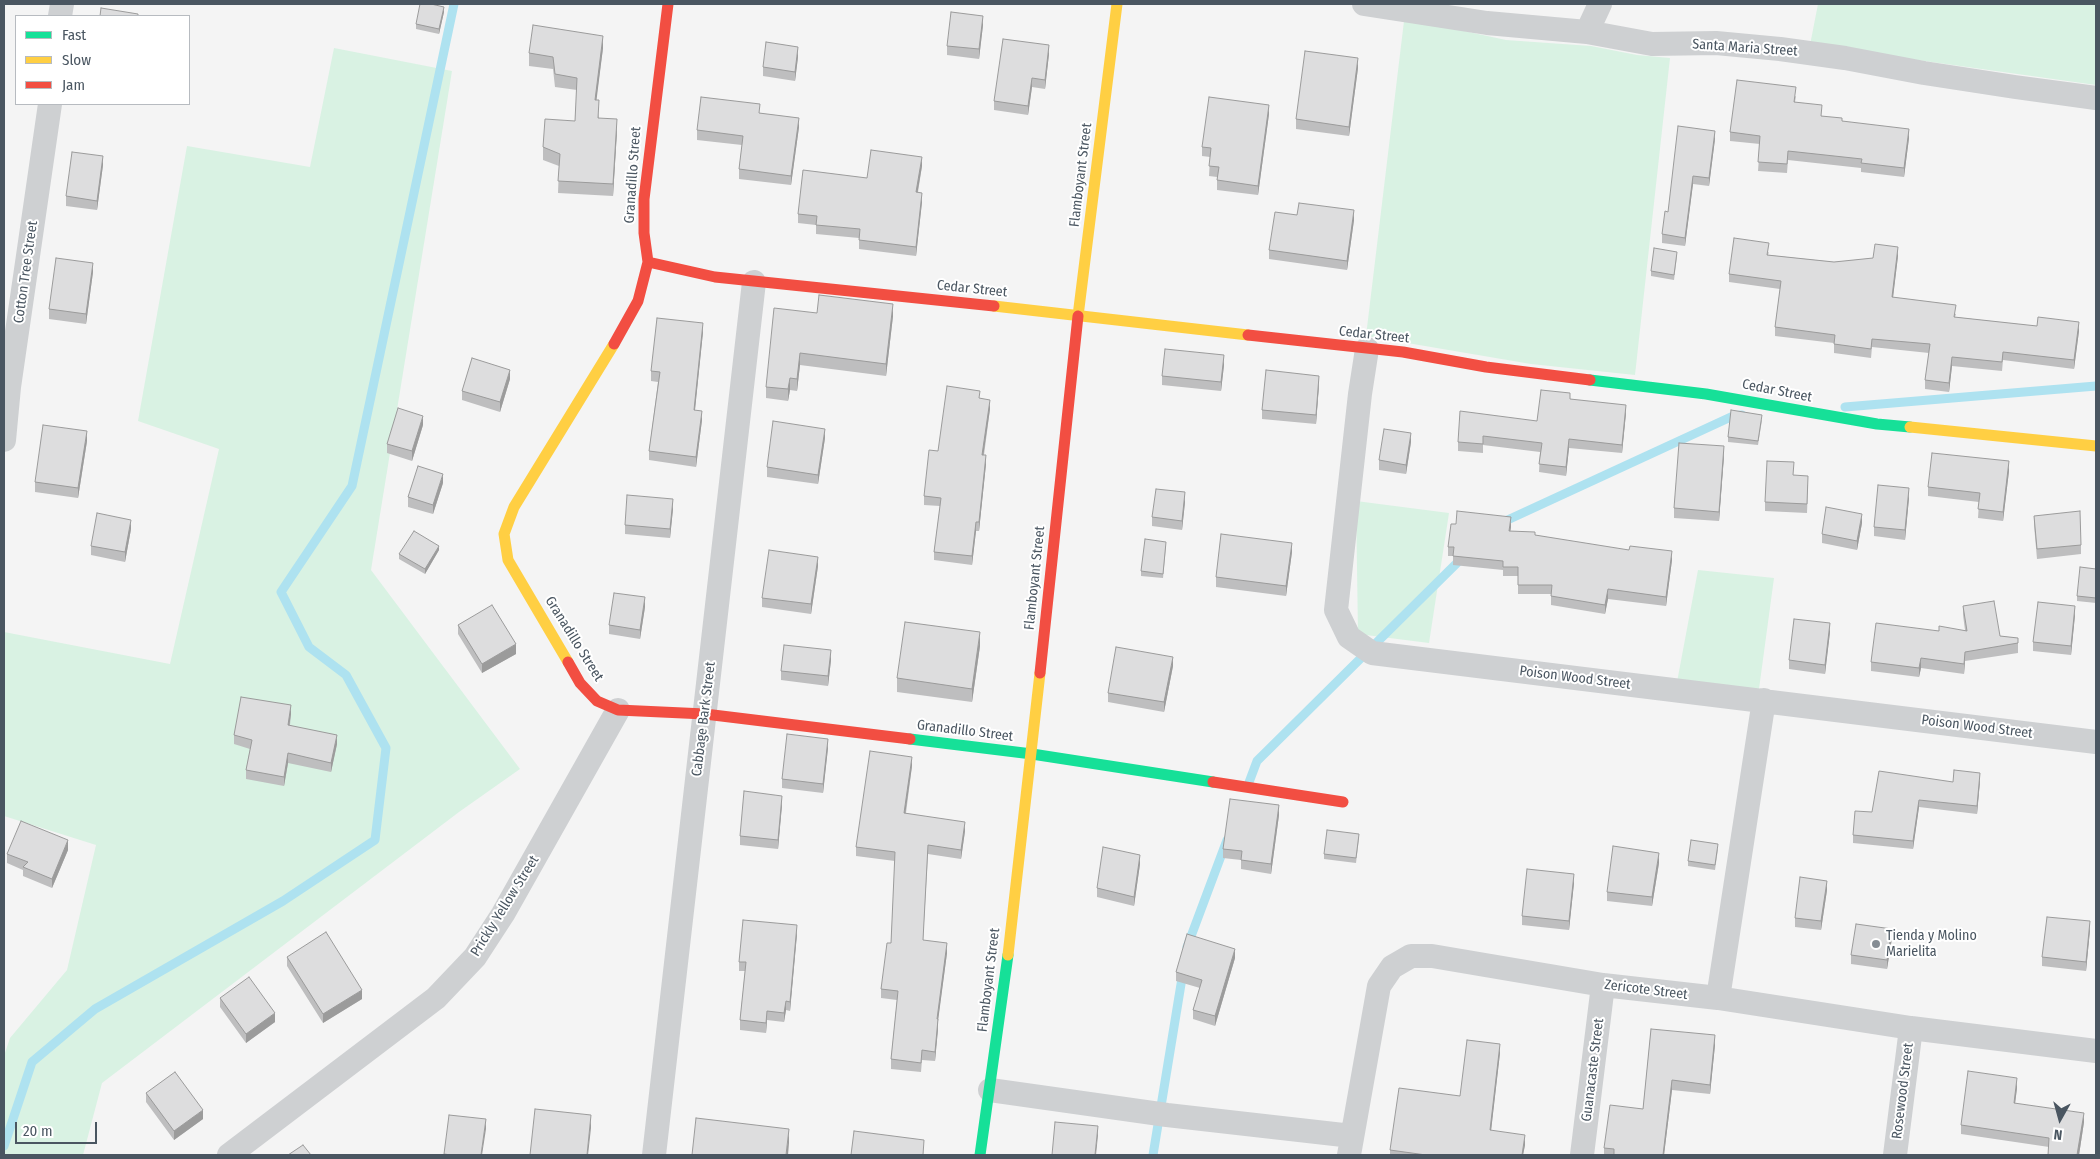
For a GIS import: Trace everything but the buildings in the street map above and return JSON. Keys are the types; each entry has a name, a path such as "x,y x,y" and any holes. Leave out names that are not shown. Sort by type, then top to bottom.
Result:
{"street":[{"name":"Granadillo Street","path":"668,4 644,199 644,233 648,262 638,300 616,340 514,507 504,534 508,560 580,683 597,701 618,710 704,714 1032,754 1343,802"},
{"name":"Flamboyant Street","path":"980,1155 990,1090 1032,754 1078,316 1117,4"},
{"name":"Santa Maria Street","path":"1364,4 1487,23 1587,32 1652,44 1716,43 1780,49 2096,98"},
{"path":"1587,32 1600,4"},
{"name":"Cotton Tree Street","path":"4,440 9,387 50,105"},
{"name":"Cedar Street","path":"648,262 715,277 754,282 1413,354 1486,367 1706,394 1878,424 2096,446"},
{"name":"Cabbage Bark Street","path":"654,1155 754,282"},
{"name":"Poison Wood Street","path":"1367,349 1360,394 1336,610 1349,637 1372,653 2096,742"},
{"path":"1718,998 1764,700"},
{"name":"Prickly Yellow Street","path":"229,1155 436,998 475,957 503,914 618,710"},
{"name":"Zericote Street","path":"1350,1146 1379,986 1392,967 1411,956 1432,956 1603,985 1718,998 1911,1028 2096,1051"},
{"name":"Guanacaste Street","path":"1582,1155 1603,985"},
{"name":"Rosewood Street","path":"1895,1155 1911,1028"},
{"path":"990,1090 1167,1115 1350,1146"}],"green space":[{"path":"1818,4 2096,4 2096,85 1810,45"},
{"path":"1404,21 1450,28 1506,40 1591,46 1637,55 1670,58 1635,375 1531,364 1366,336"},
{"path":"334,48 452,71 371,570 520,769 459,812 102,1083 83,1155 4,1155 4,1056 10,1038 67,970 96,845 4,816 4,632 170,664 219,449 138,421 187,146 310,167"},
{"path":"1356,501 1449,513 1429,643 1358,634"},
{"path":"1698,570 1774,578 1759,689 1677,682"}],"waterway":[{"path":"4,1146 32,1062 95,1009 283,901 375,840 386,748 346,675 309,647 281,592 352,486 454,4"},
{"path":"1845,407 2096,386"},
{"path":"1501,523 1733,416 1742,415"},
{"path":"1248,785 1257,761 1462,558"},
{"path":"1187,947 1227,840"},
{"path":"1153,1155 1183,972"}],"traffic: fast":[{"path":"1590,380 1706,394 1877,424 1910,427"},
{"path":"910,739 1032,754 1213,782"},
{"path":"980,1155 1008,955"}],"traffic: slow":[{"path":"1078,316 1117,4"},
{"path":"994,306 1248,335"},
{"path":"568,662 508,560 504,534 514,507 614,344"},
{"path":"1910,427 2096,446"},
{"path":"1008,955 1040,673"}],"traffic: jam":[{"path":"614,344 638,301 648,262 644,233 644,199 668,4"},
{"path":"648,262 715,277 994,306"},
{"path":"1040,673 1078,316"},
{"path":"1248,335 1403,352 1486,367 1590,380"},
{"path":"568,662 580,683 597,701 618,710 705,714 910,739"},
{"path":"1213,782 1343,802"}],"place":[{"name":"Tienda y Molino Marielita","path":"1876,944"}]}
